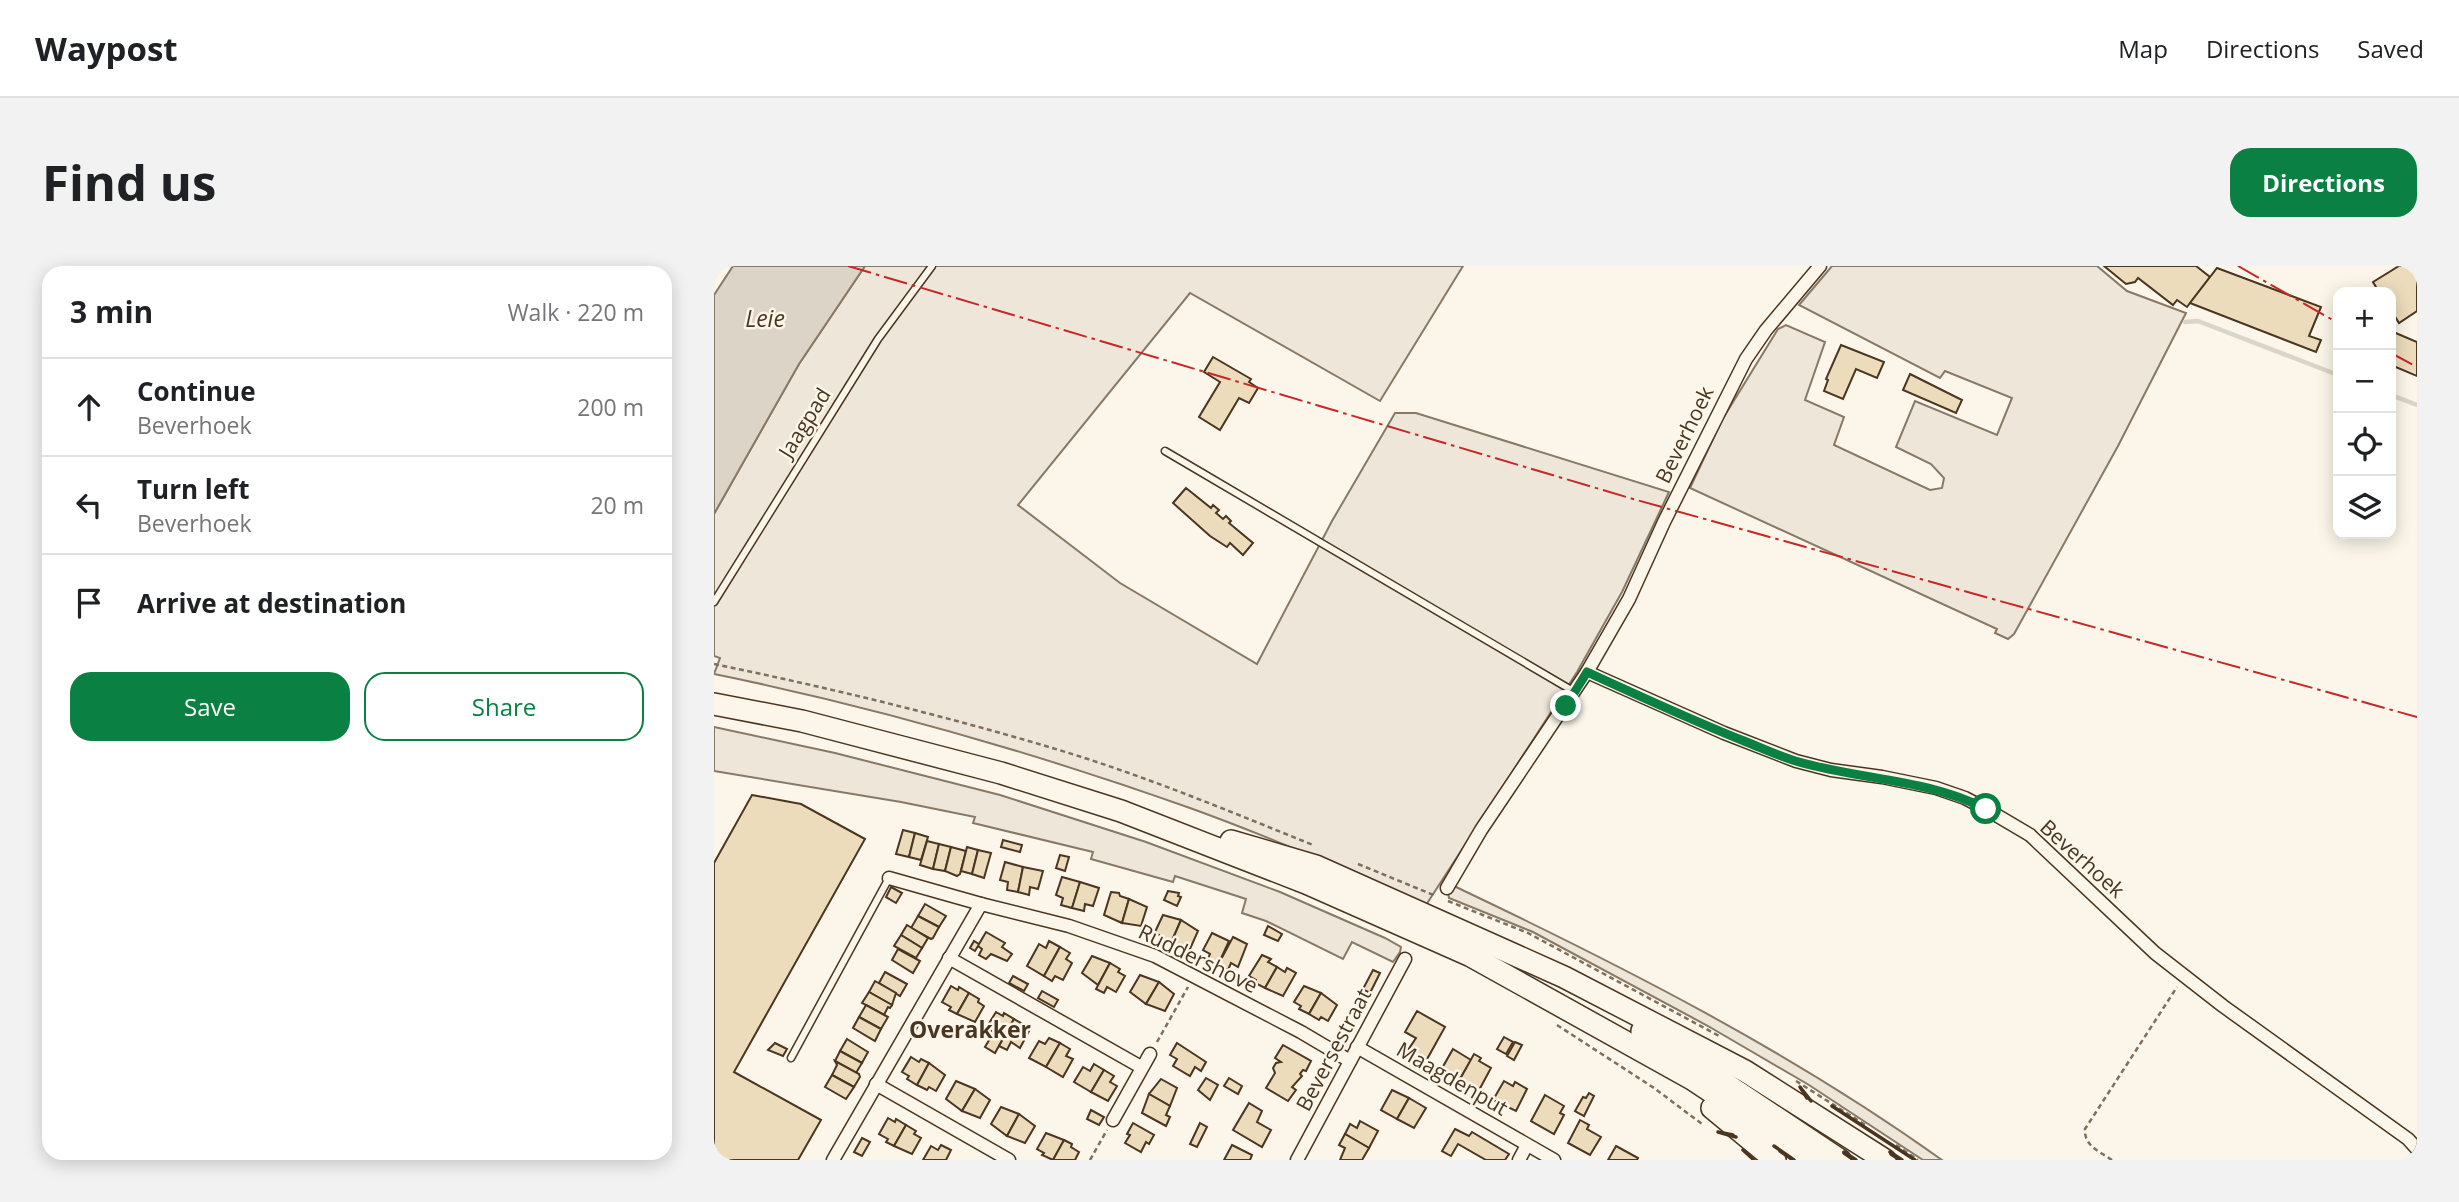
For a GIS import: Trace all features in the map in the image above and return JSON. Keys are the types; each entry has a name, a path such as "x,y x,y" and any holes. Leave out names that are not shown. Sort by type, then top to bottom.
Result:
{"main road":[{"path":"714,704 802,721 905,747 1317,866 1564,977 1745,1071 1885,1160"},
{"path":"1121,811 1306,883 1471,956 1692,1079 1814,1160"},
{"path":"1492,945 1638,1029 1840,1160"},
{"path":"1606,1031 1735,1125 1775,1160"}],"street":[{"name":"Beverhoek","path":"1447,888 1481,830 1587,672 1629,599 1664,522 1746,359 1766,330 1820,266"},
{"name":"Beverhoek","path":"1587,672 1724,733 1796,761 1831,770 1936,788 1965,798 2030,835 2155,953 2223,1006 2408,1139 2417,1149"},
{"name":"Ruddershove","path":"890,878 1069,926 1155,956 1301,1032 1350,1061"},
{"path":"833,1160 981,904"},
{"path":"950,958 1142,1067"},
{"name":"Beversestraat","path":"1297,1160 1405,959"},
{"name":"Maagdenput","path":"1357,1047 1554,1160"},
{"path":"1113,1120 1150,1054"},
{"path":"876,1084 1009,1160"},
{"path":"1519,1160 1527,1145"}],"lane":[{"name":"Jaagpad","path":"714,602 878,340 932,266"},
{"path":"1164,451 1574,692"},
{"path":"791,1058 890,878"}],"path":[{"path":"1150,1054 1195,976"},
{"path":"2112,1160 2088,1144 2085,1129 2185,976"},
{"path":"1553,1023 1654,1088 1706,1127"},
{"path":"1090,1160 1113,1120"}],"shaded area":[{"path":"865,266 1463,266 1380,401 1190,293 1018,505 1120,583 1257,664 1332,521 1395,413 1416,413 1669,492 1622,592 1577,672 1426,905 1220,819 1132,788 895,716 714,674 720,658 714,656 714,514 799,364"},
{"path":"1832,266 2097,266 2127,291 2186,313 2118,446 2014,634 2008,639 1995,633 1997,629 1690,488 1722,420 1778,329 1786,325 1825,342 1805,400 1844,417 1834,445 1930,490 1942,488 1944,478 1931,464 1896,447 1915,401 1997,435 2012,398 1945,371 1940,378 1799,305"},
{"path":"714,727 835,753 1000,795 1146,842 1280,892 1385,938 1401,947 1400,952 1393,962 1352,942 1343,959 1266,921 1242,913 1246,899 1175,876 1173,882 1091,859 1093,852 973,823 975,817 714,771"},
{"path":"1454,886 1580,947 1765,1046 1884,1120 1942,1160 1923,1160 1809,1085 1708,1026 1533,932 1449,898 1448,893"}],"water":[{"name":"Leie","path":"733,266 865,266 799,364 714,514 714,295"}],"building":[{"path":"2104,266 2196,266 2210,277 2187,307 2177,300 2173,305 2138,278 2135,282 2126,284"},
{"path":"2399,266 2417,266 2417,311 2399,323 2396,318 2396,287 2376,287 2373,282"},
{"path":"2217,268 2321,307 2309,336 2321,340 2316,352 2190,303"},
{"path":"2396,333 2417,342 2417,376 2396,367"},
{"path":"1841,345 1884,362 1877,378 1856,369 1843,399 1824,391 1828,380 1826,379"},
{"path":"1213,357 1251,379 1249,382 1258,388 1249,403 1239,398 1220,430 1199,417 1220,382 1204,372"},
{"path":"1910,374 1962,400 1956,413 1903,390"},
{"path":"1186,488 1211,508 1213,505 1219,510 1216,513 1223,519 1226,516 1231,521 1229,523 1253,543 1243,555 1230,543 1227,547 1210,536 1173,503"},
{"path":"752,795 801,804 865,839 734,1072 821,1120 798,1160 714,1160 714,863"},
{"path":"903,830 915,833 909,857 896,854"},
{"path":"915,833 928,837 921,860 909,857"},
{"path":"1003,840 1022,845 1020,852 1001,847"},
{"path":"927,841 939,844 933,869 920,865"},
{"path":"939,844 951,847 945,871 933,869"},
{"path":"951,847 966,851 960,874 957,876 945,871"},
{"path":"967,847 978,850 972,874 961,871"},
{"path":"978,850 991,853 984,878 972,874"},
{"path":"1060,855 1069,857 1065,871 1056,868"},
{"path":"1005,862 1023,867 1018,892 1007,890 1008,882 1000,880"},
{"path":"1023,867 1043,871 1038,889 1030,887 1029,895 1018,892"},
{"path":"1062,877 1080,882 1072,908 1061,905 1063,898 1056,895"},
{"path":"1080,882 1099,888 1093,906 1085,904 1084,911 1072,908"},
{"path":"891,887 902,893 896,903 886,897"},
{"path":"1168,891 1179,893 1178,896 1181,897 1177,906 1164,900"},
{"path":"1111,892 1129,899 1122,923 1104,915"},
{"path":"1129,899 1147,907 1141,926 1122,923"},
{"path":"925,904 946,916 939,927 918,916"},
{"path":"1163,915 1181,920 1171,943 1155,932"},
{"path":"918,916 939,927 933,938 911,928"},
{"path":"1181,920 1198,931 1190,949 1171,943"},
{"path":"907,925 928,938 922,948 901,935"},
{"path":"1268,926 1282,934 1278,941 1264,935"},
{"path":"986,932 1005,943 1002,947 1012,954 1007,961 991,954 986,959 979,955 982,949 978,946 975,951 970,948 974,941 979,944"},
{"path":"1212,933 1229,941 1218,965 1207,961 1210,954 1203,950"},
{"path":"901,935 922,948 916,958 894,946"},
{"path":"1233,937 1247,944 1238,967 1231,963 1228,970 1218,965"},
{"path":"1049,941 1060,947 1044,976 1027,966 1039,944 1046,948"},
{"path":"1060,947 1070,953 1066,959 1072,963 1063,980 1055,976 1052,981 1044,976"},
{"path":"898,949 920,961 913,973 892,960"},
{"path":"1262,955 1271,959 1268,962 1277,967 1265,988 1249,976"},
{"path":"1092,956 1110,963 1098,985 1082,973"},
{"path":"1110,963 1125,976 1116,992 1107,987 1104,993 1096,989"},
{"path":"1277,967 1285,972 1287,968 1296,973 1283,996 1265,988"},
{"path":"1373,970 1380,973 1370,993 1363,989"},
{"path":"885,972 907,984 900,996 879,983"},
{"path":"1140,975 1159,982 1146,1004 1130,992"},
{"path":"1013,976 1028,984 1024,991 1009,983"},
{"path":"875,981 896,993 892,1005 869,992"},
{"path":"1159,982 1174,994 1165,1011 1146,1004"},
{"path":"951,986 969,993 957,1014 942,1002"},
{"path":"1304,986 1321,993 1309,1014 1299,1009 1301,1006 1294,1002"},
{"path":"1042,991 1058,1000 1054,1007 1038,998"},
{"path":"869,992 892,1005 884,1015 862,1003"},
{"path":"969,993 984,1006 975,1022 957,1014"},
{"path":"1321,993 1337,1005 1328,1021 1321,1017 1319,1020 1309,1014"},
{"path":"866,1005 888,1017 881,1029 859,1017"},
{"path":"1417,1011 1445,1027 1426,1061 1408,1050 1416,1038 1405,1032"},
{"path":"996,1012 1014,1019 995,1053 985,1047 994,1032 986,1028"},
{"path":"859,1017 881,1029 875,1041 853,1028"},
{"path":"1014,1019 1029,1031 1020,1048 1011,1042 1007,1050 999,1046"},
{"path":"1504,1037 1513,1042 1506,1054 1497,1049"},
{"path":"1049,1038 1060,1043 1046,1067 1029,1058 1039,1041 1045,1044"},
{"path":"847,1039 868,1052 862,1063 840,1051"},
{"path":"1515,1042 1522,1045 1514,1060 1507,1056"},
{"path":"775,1043 787,1049 783,1056 768,1050"},
{"path":"1060,1043 1070,1049 1066,1056 1073,1059 1063,1077 1046,1067"},
{"path":"1177,1043 1206,1062 1201,1071 1195,1067 1190,1076 1173,1066 1177,1059 1170,1055"},
{"path":"1283,1045 1311,1061 1292,1087 1296,1090 1288,1101 1266,1088 1275,1073 1273,1068 1276,1063 1281,1062 1275,1058"},
{"path":"1453,1049 1471,1060 1459,1081 1441,1070"},
{"path":"840,1051 862,1063 856,1073 835,1061"},
{"path":"1474,1054 1481,1058 1479,1061 1491,1068 1478,1092 1459,1081"},
{"path":"911,1057 919,1062 921,1059 929,1063 917,1085 902,1072"},
{"path":"835,1061 859,1074 854,1087 832,1075 837,1065"},
{"path":"929,1063 945,1075 936,1091 917,1085"},
{"path":"1094,1064 1104,1070 1091,1092 1074,1082 1083,1067 1090,1071"},
{"path":"1104,1070 1114,1076 1110,1082 1117,1086 1108,1101 1091,1092"},
{"path":"832,1075 854,1087 846,1099 825,1087"},
{"path":"1206,1078 1218,1085 1210,1100 1198,1090"},
{"path":"1229,1078 1242,1086 1238,1094 1224,1086"},
{"path":"1161,1079 1177,1088 1170,1106 1149,1094"},
{"path":"956,1081 975,1089 962,1111 946,1099"},
{"path":"1504,1081 1513,1086 1515,1082 1527,1089 1516,1111 1493,1100"},
{"path":"975,1089 990,1100 980,1118 962,1111"},
{"path":"1392,1090 1409,1098 1397,1119 1381,1110"},
{"path":"1589,1093 1594,1096 1584,1116 1575,1111 1583,1097 1586,1098"},
{"path":"1149,1094 1170,1106 1166,1115 1170,1117 1166,1126 1142,1113"},
{"path":"1545,1095 1564,1106 1560,1113 1564,1115 1554,1134 1531,1121"},
{"path":"1409,1098 1426,1108 1414,1128 1397,1119"},
{"path":"1249,1103 1262,1111 1257,1122 1271,1130 1262,1147 1233,1130"},
{"path":"1001,1107 1019,1114 1007,1136 991,1124"},
{"path":"1091,1110 1104,1117 1099,1125 1087,1119"},
{"path":"1019,1114 1035,1126 1025,1143 1007,1136"},
{"path":"888,1118 906,1125 894,1146 879,1134"},
{"path":"1580,1120 1589,1125 1587,1129 1601,1137 1590,1155 1568,1143"},
{"path":"1360,1121 1378,1131 1369,1148 1345,1134 1350,1124 1357,1128"},
{"path":"1133,1123 1154,1135 1149,1144 1146,1142 1141,1152 1125,1143"},
{"path":"1200,1123 1207,1127 1197,1147 1190,1144"},
{"path":"906,1125 921,1138 912,1154 894,1146"},
{"path":"1455,1129 1469,1136 1472,1132 1509,1154 1505,1160 1486,1160 1458,1144 1451,1156 1442,1151"},
{"path":"1046,1133 1064,1140 1053,1160 1042,1155 1044,1153 1037,1149"},
{"path":"1345,1134 1369,1148 1362,1160 1340,1160 1345,1148 1339,1145"},
{"path":"862,1138 870,1142 862,1156 854,1152"},
{"path":"1064,1140 1079,1152 1075,1160 1053,1160"},
{"path":"941,1145 951,1150 946,1160 923,1160 931,1146 938,1150"},
{"path":"1232,1145 1252,1155 1250,1160 1224,1160"},
{"path":"1616,1146 1638,1158 1637,1160 1608,1160"}],"waterway":[{"path":"2185,322 2198,321 2333,373"},
{"path":"2396,397 2417,405"}],"wall":[{"path":"1807,1098 1800,1087 1811,1101"},
{"path":"1832,1106 1915,1160"},
{"path":"1733,1135 1718,1132 1736,1137"},
{"path":"1774,1146 1794,1160"},
{"path":"1743,1150 1754,1160"},
{"path":"1780,1151 1793,1160"},
{"path":"1844,1152 1856,1160"},
{"path":"1890,1152 1902,1160"},
{"path":"1844,1153 1854,1160"},
{"path":"1891,1154 1900,1160"}],"power":[{"path":"848,266 1633,499 2417,717"},
{"path":"2238,266 2333,320"},
{"path":"2396,356 2417,367"}],"district":[{"name":"Overakker","path":"970,1030"}],"route":[{"path":"1566,706 1587,672 1724,733 1796,761 1831,770 1936,788 1986,809"}]}
